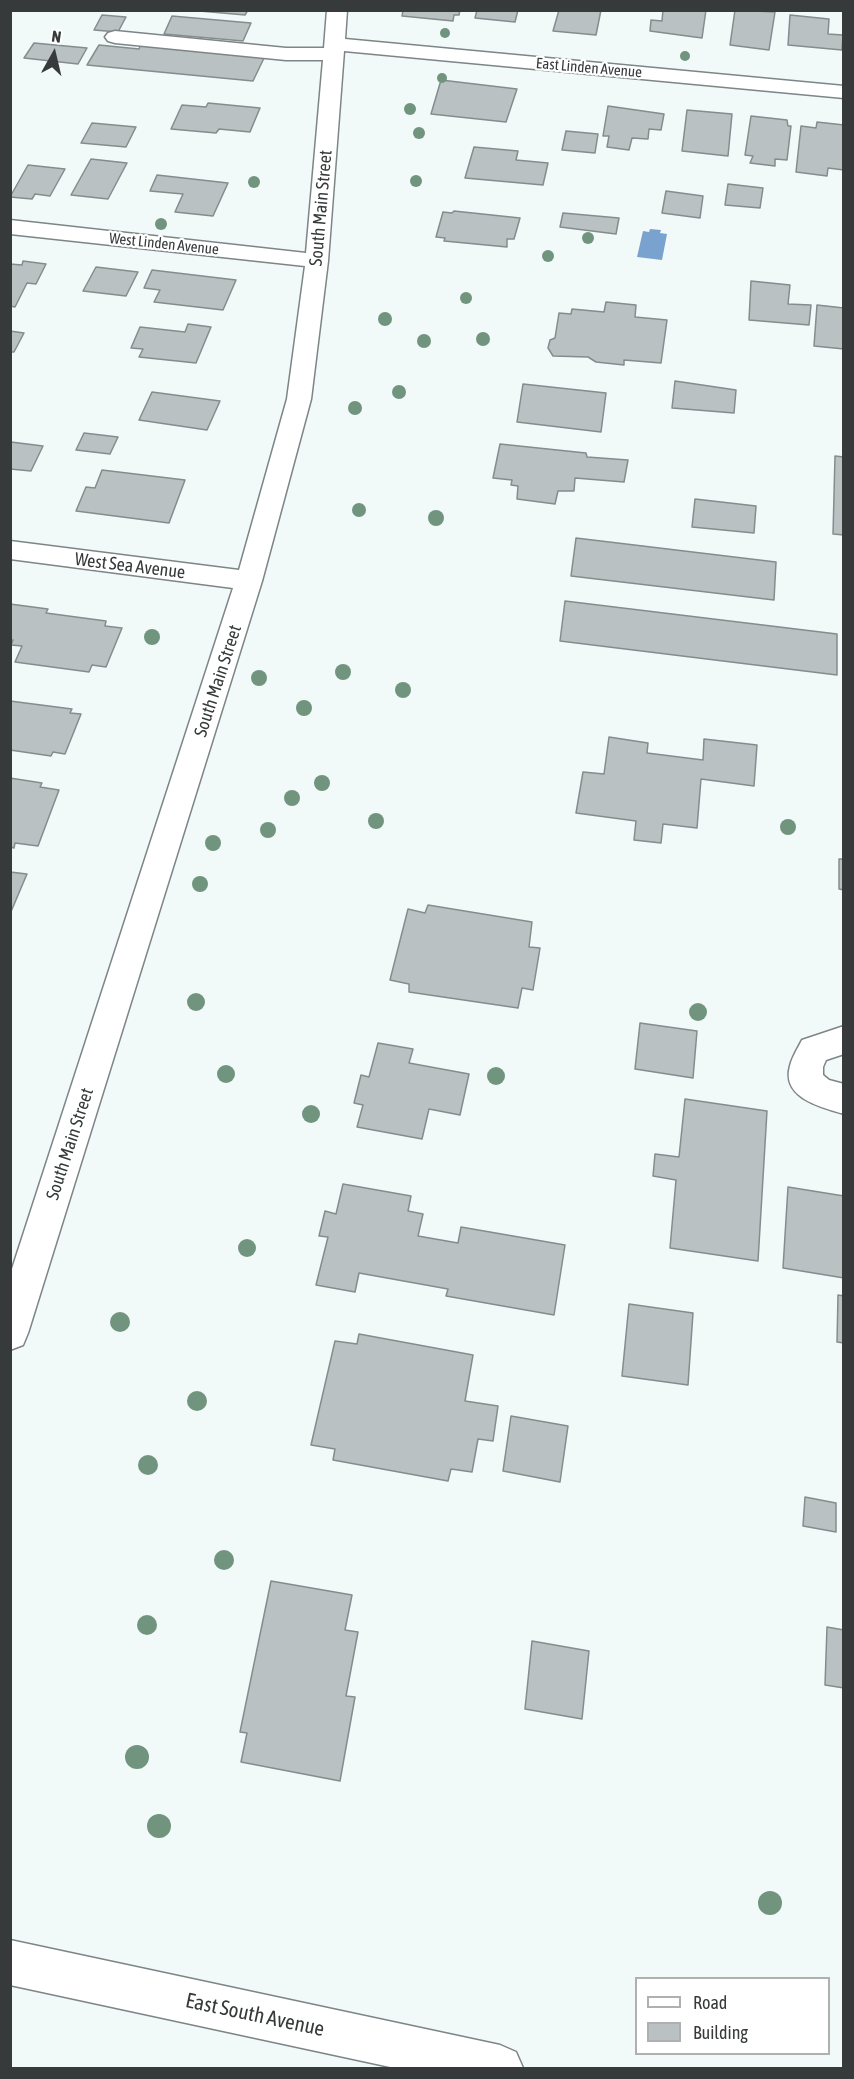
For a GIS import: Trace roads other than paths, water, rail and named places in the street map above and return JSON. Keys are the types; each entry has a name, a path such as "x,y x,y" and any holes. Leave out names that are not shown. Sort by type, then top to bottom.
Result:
{"street":[{"name":"South Main Street","path":"10,1333 249,581 299,399 317,261 337,10"},
{"name":"East Linden Avenue","path":"115,38 286,54 334,49 843,92"},
{"name":"West Linden Avenue","path":"10,227 317,261"},
{"name":"West Sea Avenue","path":"10,550 249,581"},
{"path":"843,1040 814,1050 806,1067 807,1081 819,1092 843,1099"},
{"name":"East South Avenue","path":"10,1962 500,2068"}],"water":[{"path":"650,229 661,230 660,233 667,234 662,260 637,257 643,231 649,232"}]}
